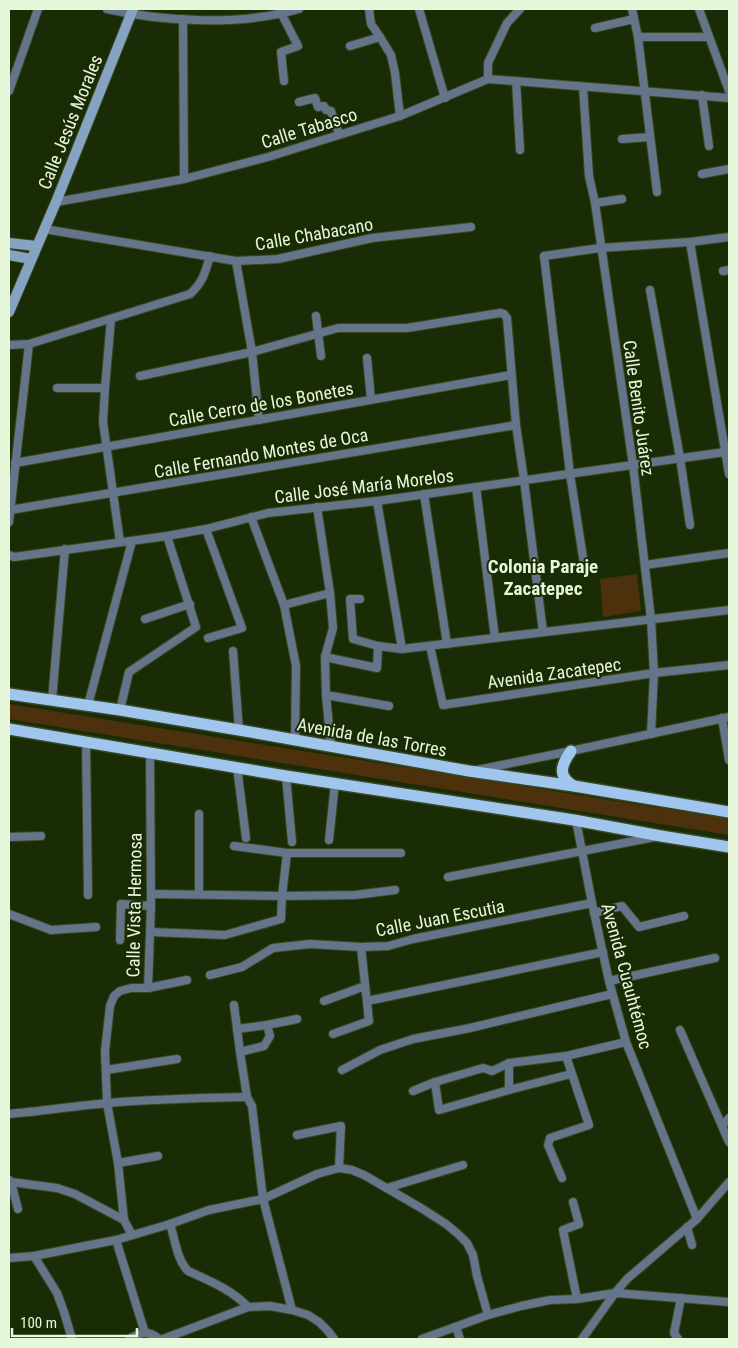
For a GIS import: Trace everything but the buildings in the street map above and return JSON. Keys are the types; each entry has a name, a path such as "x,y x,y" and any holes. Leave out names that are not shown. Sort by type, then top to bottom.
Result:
{"main road":[{"name":"Avenida de las Torres","path":"9,694 239,730 469,772 574,786 729,812"},
{"path":"9,729 286,776 576,820 729,847"},
{"path":"571,751 563,764 563,773 567,781 574,786"},
{"path":"712,844 721,842 729,835"}],"street":[{"path":"9,91 38,9"},
{"path":"108,9 183,20 222,20 299,9"},
{"path":"368,9 371,24 391,55 400,116"},
{"path":"419,9 445,98"},
{"path":"520,9 507,23 488,64 488,79 729,98"},
{"path":"632,9 638,36 657,192"},
{"path":"699,9 729,91"},
{"path":"280,11 298,46 281,52 284,81"},
{"name":"Calle Jesús Morales","path":"9,311 56,202 132,12"},
{"path":"595,28 634,19"},
{"path":"183,20 184,179"},
{"path":"350,46 380,36"},
{"path":"638,36 709,36"},
{"name":"Calle Tabasco","path":"56,202 184,179 268,157 400,116 488,79"},
{"path":"516,81 520,150"},
{"name":"Calle Benito Juárez","path":"583,87 589,176 595,203 632,465 651,619 654,674 651,734"},
{"path":"702,96 709,146"},
{"path":"299,102 315,98 318,107 324,106 326,110 332,111 339,134"},
{"path":"622,139 650,137"},
{"path":"702,174 729,169"},
{"path":"595,203 622,199"},
{"name":"Calle Chabacano","path":"44,229 236,261 278,259 372,238 471,227"},
{"path":"585,570 570,474 544,256 600,248 690,242 729,237"},
{"path":"9,242 36,246"},
{"path":"690,242 729,474"},
{"path":"9,255 31,258"},
{"path":"9,345 29,344 190,294 202,281 210,256"},
{"path":"236,261 252,352 259,420"},
{"path":"650,290 690,525"},
{"path":"140,376 252,352 338,328 407,328 500,313 504,314 507,318 516,425 543,632"},
{"path":"316,316 321,356"},
{"path":"111,320 103,422 120,542"},
{"path":"9,522 29,344"},
{"path":"367,358 371,400"},
{"name":"Calle Cerro de los Bonetes","path":"15,463 511,375"},
{"path":"56,388 105,388"},
{"name":"Calle Fernando Montes de Oca","path":"10,510 516,425"},
{"name":"Calle José María Morelos","path":"9,555 14,557 167,536 268,513 377,501 725,452"},
{"path":"476,487 495,638"},
{"path":"424,494 446,644"},
{"path":"377,501 402,650"},
{"path":"316,507 330,593 333,628 325,656 326,695 331,747"},
{"path":"251,517 284,605 296,666 295,741"},
{"path":"206,528 242,628 208,638"},
{"path":"120,710 130,672 196,627 167,536"},
{"path":"88,705 132,541"},
{"path":"52,700 65,549"},
{"path":"645,565 729,554"},
{"path":"284,605 330,593"},
{"path":"360,599 350,599 353,639 402,650 729,610"},
{"path":"145,619 190,604"},
{"path":"325,656 377,668 378,646"},
{"name":"Avenida Zacatepec","path":"430,646 443,705 729,665"},
{"path":"233,651 239,730"},
{"path":"326,695 389,706"},
{"path":"469,772 726,718 729,760"},
{"path":"86,741 88,895"},
{"name":"Calle Vista Hermosa","path":"132,1235 124,1220 118,1163 106,1103 105,1050 110,1006 114,996 120,991 131,988 148,988 151,932 150,752"},
{"path":"236,767 246,838"},
{"path":"286,776 292,842"},
{"path":"329,840 335,783"},
{"path":"199,814 199,894"},
{"name":"Avenida Cuauhtémoc","path":"576,820 609,981 626,1042 697,1219"},
{"path":"9,837 41,836"},
{"path":"448,877 661,836"},
{"path":"234,846 287,854 402,853"},
{"path":"151,932 225,936 281,919 287,854"},
{"path":"151,894 355,895 395,890"},
{"name":"Calle Juan Escutia","path":"210,975 242,968 273,948 310,944 361,947 388,946 413,939 592,902"},
{"path":"120,940 122,904 151,906"},
{"path":"594,913 622,906 639,927 684,916"},
{"path":"9,914 51,930 96,926"},
{"path":"333,1034 369,1021 361,947"},
{"path":"367,1001 603,952"},
{"path":"609,981 715,958"},
{"path":"148,988 187,980"},
{"path":"324,1001 365,986"},
{"path":"342,1070 380,1050 413,1039 470,1028 612,994"},
{"path":"234,1005 247,1097 252,1106 263,1199 292,1310"},
{"path":"237,1029 298,1019"},
{"path":"240,1052 264,1046 270,1036 268,1025"},
{"path":"680,1030 729,1142"},
{"path":"413,1091 435,1082 483,1068 492,1071 509,1063 566,1056 626,1042"},
{"path":"562,1178 548,1145 550,1138 588,1125 566,1056"},
{"path":"106,1070 177,1059"},
{"path":"509,1063 509,1090"},
{"path":"435,1082 439,1110 571,1074"},
{"path":"9,1114 168,1098 247,1097"},
{"path":"722,1126 729,1118"},
{"path":"297,1135 341,1126 339,1168"},
{"path":"118,1163 158,1156"},
{"path":"387,1188 464,1165"},
{"path":"9,1258 34,1256 116,1240 209,1210 263,1199 317,1174 339,1168 352,1170 364,1175 387,1188 446,1224 467,1243 474,1255 488,1316"},
{"path":"18,1209 10,1181 57,1188 75,1194 124,1220"},
{"path":"582,1339 614,1293 627,1279 697,1219 729,1182"},
{"path":"573,1202 579,1224 563,1230 577,1298"},
{"path":"170,1224 184,1267 188,1271 224,1288 240,1298 248,1307"},
{"path":"688,1227 692,1245"},
{"path":"116,1240 145,1333"},
{"path":"34,1256 56,1294 64,1312 72,1339"},
{"path":"422,1339 488,1316 550,1300 614,1293 729,1302"},
{"path":"678,1339 674,1333 681,1298"},
{"path":"128,1339 145,1333 154,1334 161,1339 248,1307 270,1306 308,1315 319,1322 334,1339"},
{"path":"456,1326 460,1339"}],"shaded area":[{"path":"637,574 641,611 603,617 600,579"},
{"path":"9,704 729,819 729,835 9,719"}],"district":[{"name":"Colonia Paraje Zacatepec","path":"543,577"}]}
